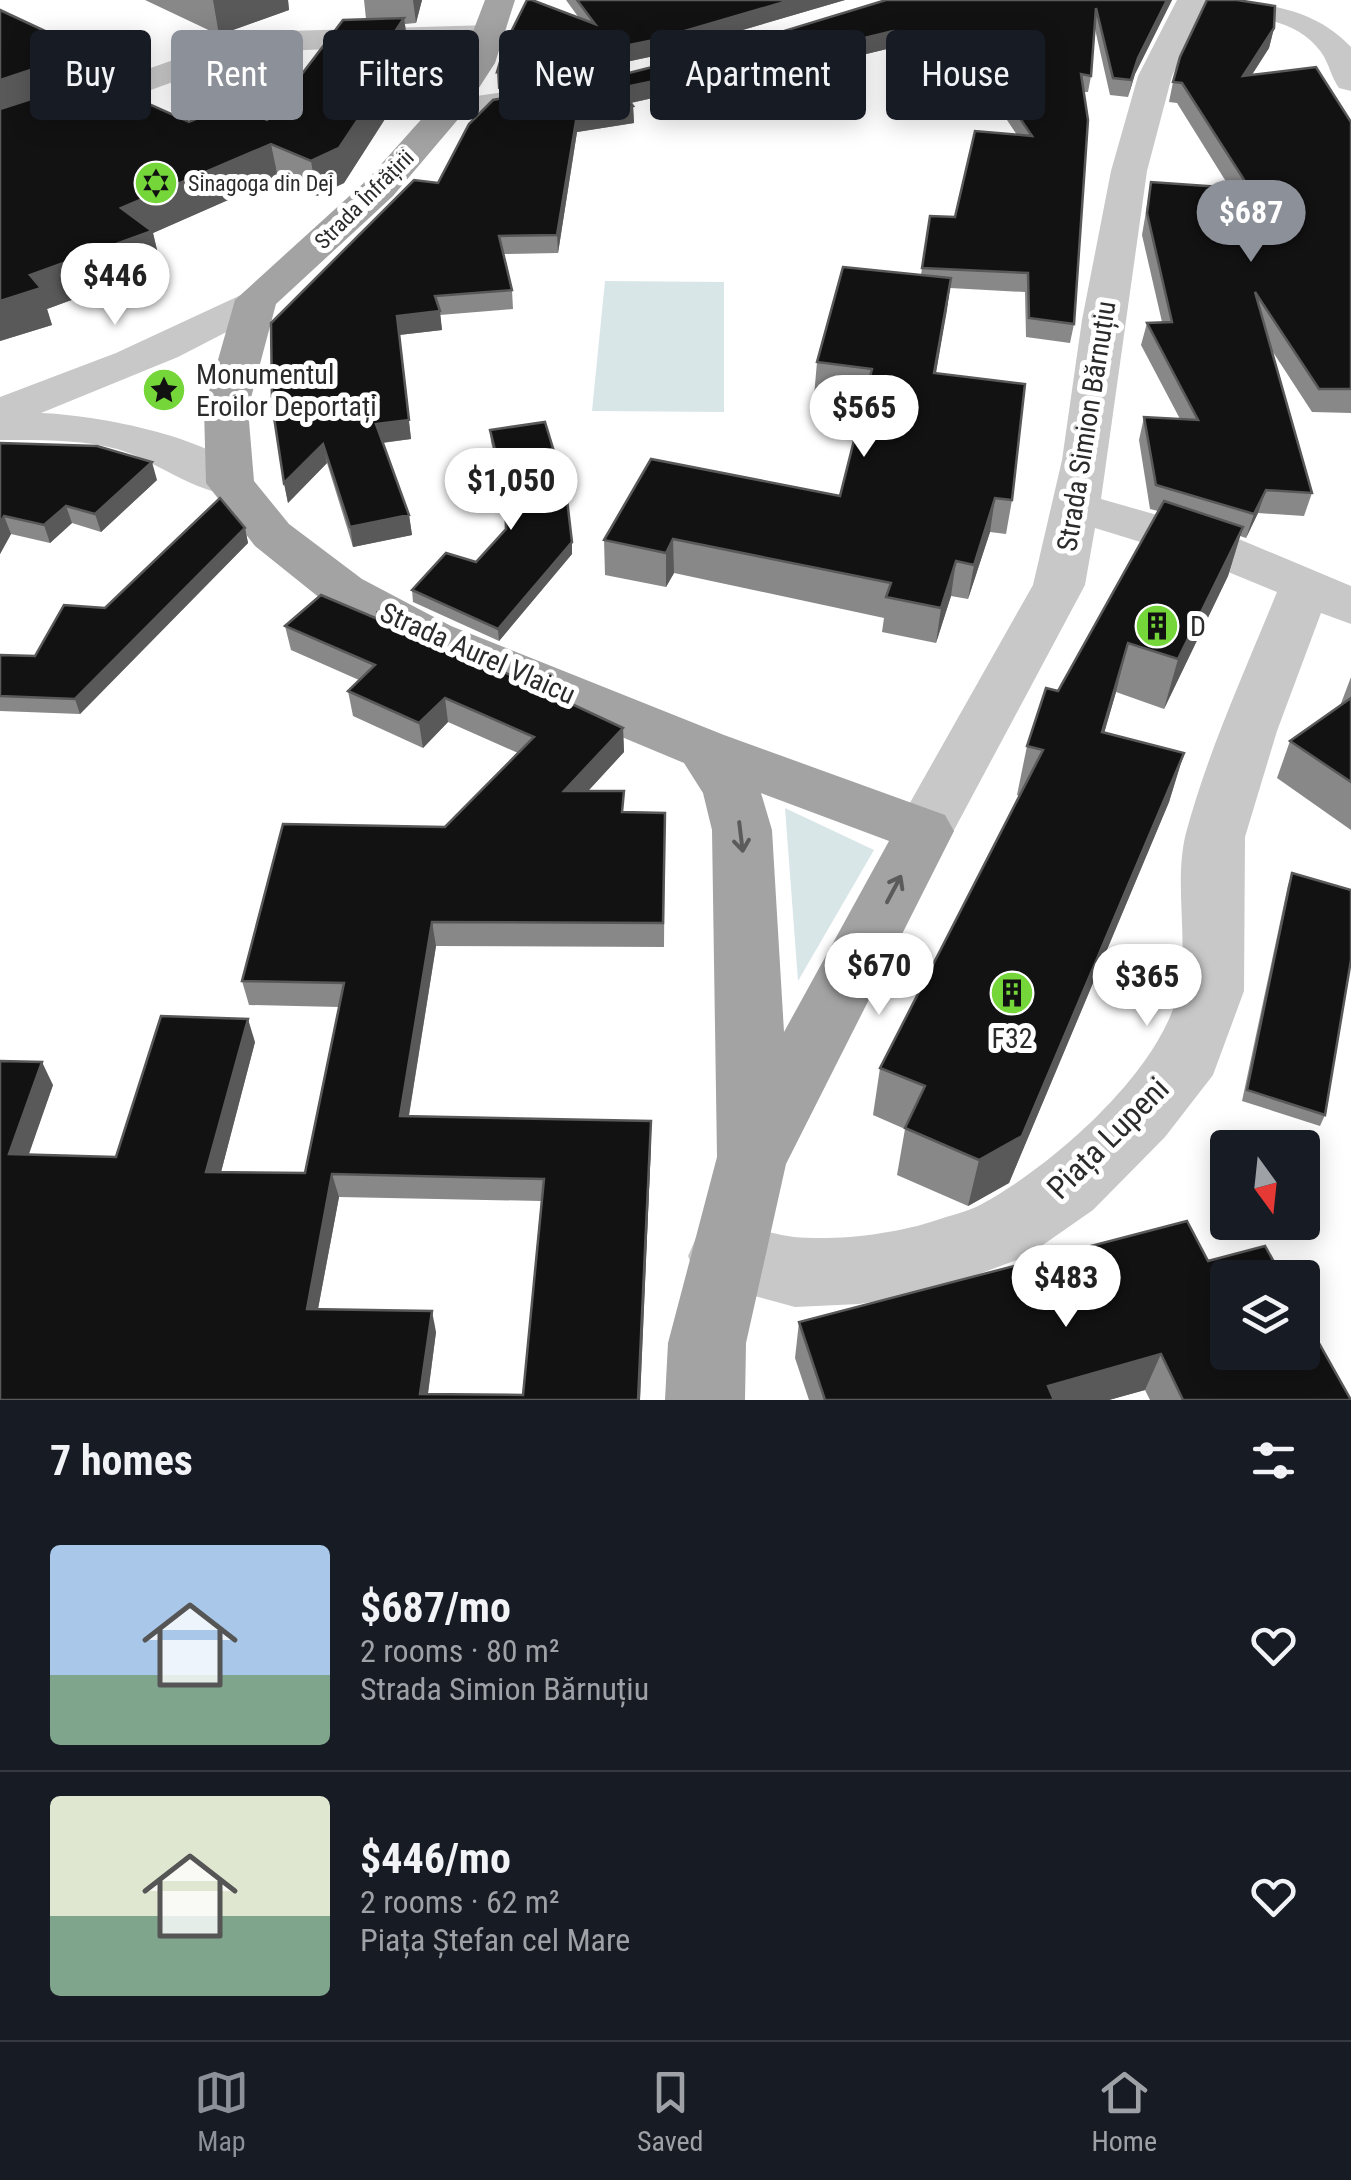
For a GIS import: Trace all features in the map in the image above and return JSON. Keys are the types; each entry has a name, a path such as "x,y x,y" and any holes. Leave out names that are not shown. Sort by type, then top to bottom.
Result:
{"main road":[{"name":"Strada Înfrățirii","path":"479,60 494,17"},
{"name":"Strada Înfrățirii","path":"256,300 380,188 439,120"},
{"path":"230,483 226,409 256,300"},
{"name":"Strada Aurel Vlaicu","path":"230,483 272,535 344,591 432,638 704,748"},
{"path":"704,748 924,832 751,1161 707,1343 705,1400"},
{"path":"704,748 730,791 742,830 751,1033 751,1161"}],"street":[{"path":"1192,1 1274,13 1306,22 1339,52 1351,81"},
{"name":"Strada Simion Bărnuțiu","path":"924,832 1059,585 1075,508 1128,171 1155,76 1192,1"},
{"name":"Strada Înfrățirii","path":"0,133 253,42 494,17"},
{"path":"0,412 152,353 210,327 256,300"},
{"path":"0,426 100,429 143,439 230,483"},
{"path":"1075,508 1220,548 1329,596"},
{"name":"Piața Lupeni","path":"725,1256 795,1272 859,1269 932,1257 1001,1232 1068,1186 1140,1116 1188,1055 1211,992 1215,837 1249,731 1329,596"}],"shaded area":[{"path":"605,281 724,282 724,412 592,411"},
{"path":"785,808 874,850 798,981"}],"building":[{"path":"527,0 595,24 577,0 791,0 688,30 650,30 650,41 630,45 630,30 512,30"},
{"path":"886,0 1167,0 1131,80 1113,78 1096,8 1091,76 1081,74 1088,120 1074,324 1029,318 1028,273 922,268 930,216 955,217 975,131 1032,136 1021,120 1045,120 1045,30 886,30 866,38 866,30 788,30"},
{"path":"1207,0 1275,6 1274,28 1243,76 1316,67 1351,122 1351,389 1319,389 1255,292 1312,493 1266,490 1254,514 1156,485 1144,417 1198,420 1147,323 1172,322 1147,213 1151,182 1250,189 1182,83 1173,82 1180,57"},
{"path":"0,10 43,30 30,30 30,70 0,80"},
{"path":"404,18 396,30 335,30 343,20"},
{"path":"323,46 323,120 358,120 339,148 311,161 271,144 121,208 152,231 30,275 41,288 0,301 0,109 30,99 30,120 151,120 151,105 171,114 171,120 189,122 303,120 303,73"},
{"path":"650,68 650,82 630,86 630,73"},
{"path":"499,99 499,120 576,120 557,235 499,236 512,290 435,296 440,311 397,316 409,420 376,424 409,515 350,527 323,444 284,483 272,404 271,323 414,180 438,183 469,124 479,120 479,114"},
{"path":"843,267 951,278 934,373 1025,384 1012,500 995,498 974,565 956,561 941,608 886,597 891,583 673,539 666,553 604,540 651,459 840,496 872,369 817,362"},
{"path":"545,422 566,491 572,542 498,629 412,590 446,553 476,562 506,529 505,489 490,430"},
{"path":"0,443 97,446 152,462 95,514 66,506 44,525 4,516 0,524"},
{"path":"220,498 245,528 75,699 0,696 0,655 35,656 64,605 105,608"},
{"path":"1164,501 1243,527 1178,659 1128,643 1102,732 1184,753 1022,1136 979,1160 905,1128 925,1086 880,1068 1043,750 1027,746 1046,688 1058,691"},
{"path":"321,595 380,620 378,613 623,728 564,791 624,791 622,812 665,813 663,923 432,922 400,1116 651,1121 638,1400 0,1400 0,1061 42,1062 9,1154 116,1157 161,1016 248,1019 206,1172 305,1173 344,983 242,981 283,824 445,827 534,737 445,698 419,723 348,691 375,665 285,626","holes":["332,1174 544,1179 523,1395 420,1394 432,1311 307,1309"]},
{"path":"1351,698 1351,782 1290,741"},
{"path":"1292,873 1351,890 1351,960 1325,1115 1247,1090"},
{"path":"1187,1221 1210,1260 1210,1370 1320,1370 1320,1345 1351,1400 1183,1400 1161,1354 1048,1386 1054,1400 825,1400 799,1322"},
{"path":"1265,1246 1273,1260 1212,1260"}],"place":[{"name":"Sinagoga din Dej","path":"156,183"},
{"name":"Monumentul Eroilor Deportați","path":"164,390"},
{"name":"D","path":"1157,626"},
{"name":"F32","path":"1012,993"}]}
